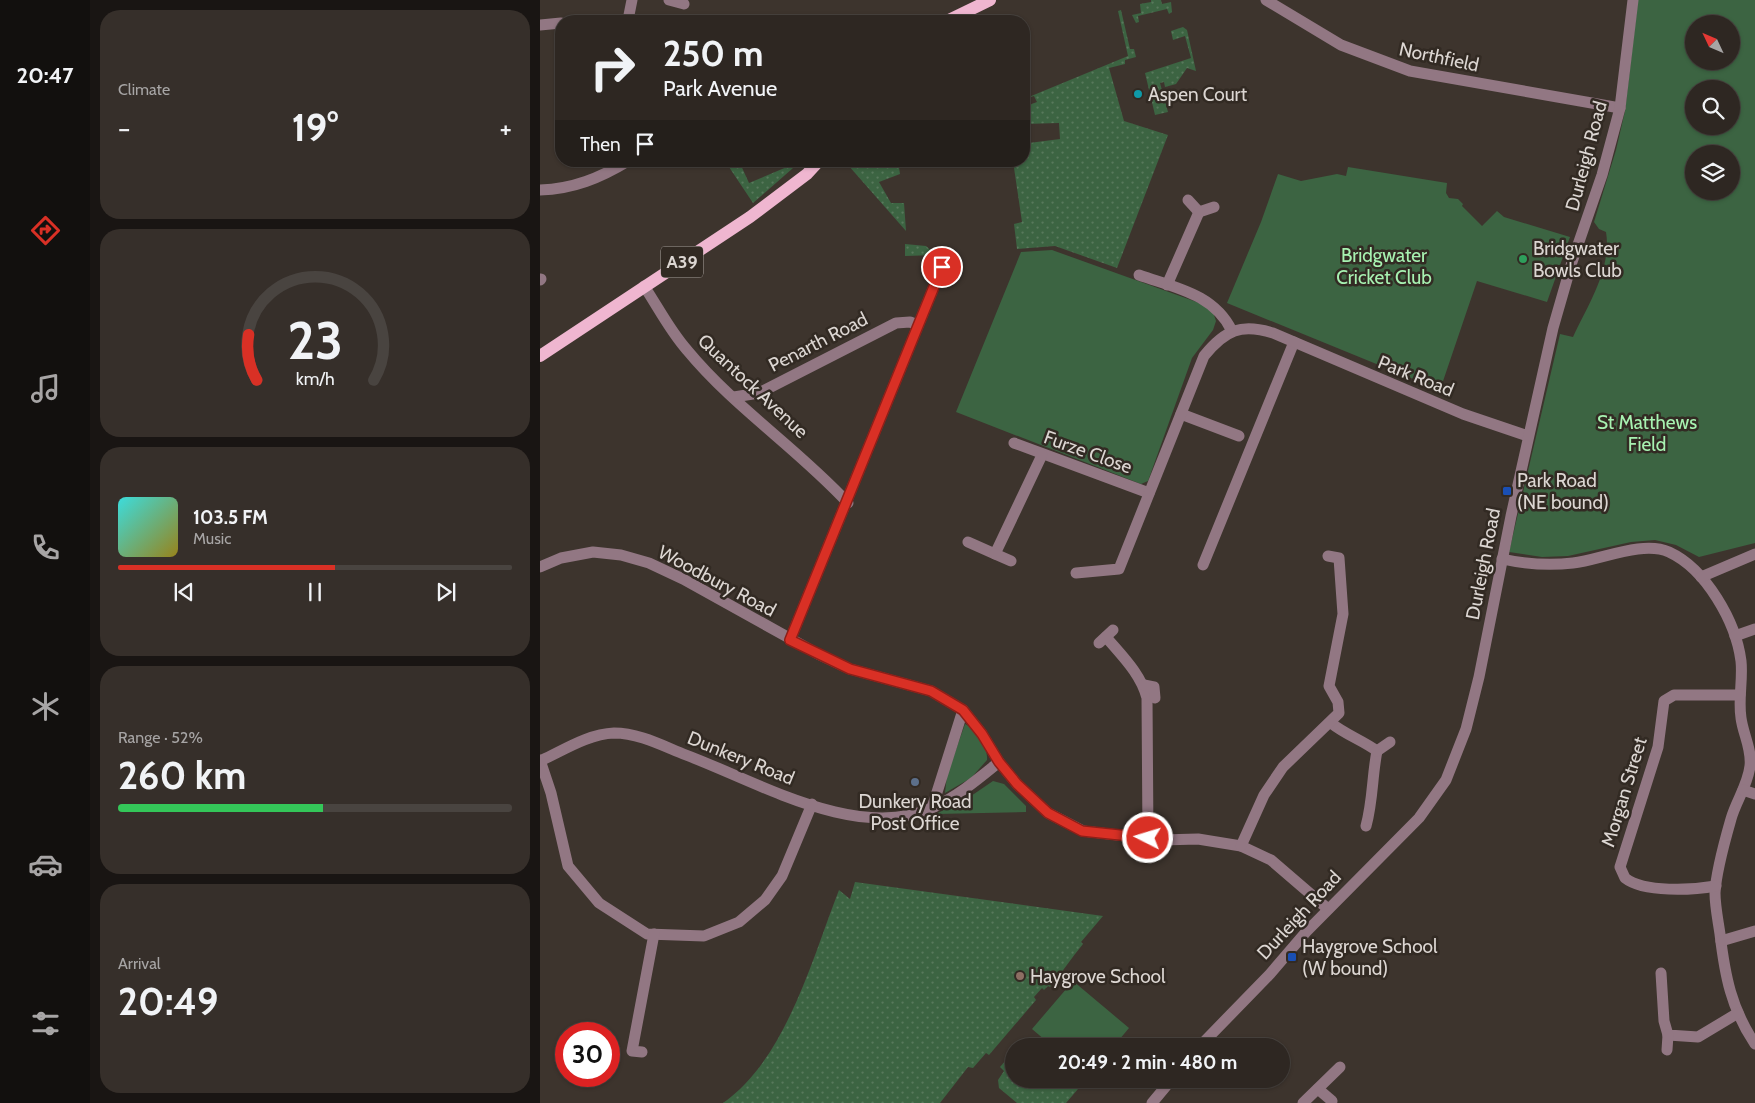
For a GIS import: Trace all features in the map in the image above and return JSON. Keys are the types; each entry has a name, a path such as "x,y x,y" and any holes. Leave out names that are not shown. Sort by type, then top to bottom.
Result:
{"main road":[{"path":"959,15 990,0"},
{"name":"A39","path":"540,356 776,199 812,167"}],"street":[{"path":"631,15 632,0"},
{"path":"669,0 684,4"},
{"name":"Northfield","path":"1266,0 1341,45 1410,71 1620,108"},
{"name":"Durleigh Road","path":"1208,1038 1270,974 1328,909 1419,818 1446,780 1466,729 1479,677 1528,436 1553,328 1572,262 1602,175 1620,108 1633,0"},
{"path":"540,25 555,24"},
{"path":"540,190 595,180 618,167"},
{"path":"1188,200 1199,212"},
{"path":"1167,285 1199,212 1214,207"},
{"path":"790,640 848,502 942,267"},
{"path":"1140,275 1211,303 1226,320 1232,331"},
{"name":"Quantock Avenue","path":"644,286 686,350 734,397 821,474 848,502"},
{"name":"Penarth Road","path":"734,397 759,393 896,323 910,322 918,325"},
{"name":"Park Road","path":"1232,331 1256,328 1294,342 1463,414 1528,436"},
{"name":"Furze Close","path":"1076,573 1119,569 1204,356 1222,336 1232,331"},
{"path":"1203,566 1294,342"},
{"path":"1181,414 1219,435 1238,436"},
{"name":"Furze Close","path":"1014,443 1042,455 1149,493"},
{"path":"996,554 1042,455"},
{"path":"968,542 1011,561"},
{"path":"1502,559 1529,564 1567,564 1653,548 1674,555 1701,577 1718,599 1735,636 1741,663 1741,718 1750,756 1748,774 1731,820 1716,886 1726,978 1738,1013 1755,1044"},
{"name":"Woodbury Road","path":"540,567 561,558 593,552 621,555 649,563 683,578 790,640 850,669 931,691 963,710 982,734 999,762 1017,784 1048,813 1082,831 1148,838 1198,839 1241,846 1271,860 1328,909"},
{"path":"1701,577 1755,554"},
{"path":"1241,846 1264,795 1283,767 1313,736 1331,723 1339,713 1338,702 1329,686 1342,614 1339,558 1328,556"},
{"path":"1735,636 1755,629"},
{"path":"1106,637 1125,658 1144,685 1147,698 1148,838"},
{"path":"1144,685 1154,687 1155,698"},
{"name":"Morgan Street","path":"1716,886 1678,889 1644,886 1625,878 1620,867 1658,747 1664,701 1674,695 1740,694"},
{"path":"932,808 963,710"},
{"path":"1331,723 1345,734 1361,739 1377,751"},
{"name":"Dunkery Road","path":"540,761 594,735 615,733 636,735 727,770 775,792 845,815 874,819 902,816 932,808 968,787 999,762"},
{"path":"1366,826 1372,801 1372,773 1377,751 1390,742"},
{"path":"540,761 551,793 568,866 599,903 647,934 704,936 739,922 765,900 782,876 812,804"},
{"path":"1743,790 1755,794"},
{"path":"1721,941 1755,930"},
{"path":"642,1052 632,1051 654,934"},
{"path":"1661,973 1664,1021 1668,1035 1667,1050"},
{"path":"1668,1035 1698,1037 1738,1013"},
{"path":"1303,1103 1340,1067"},
{"path":"1152,1103 1164,1088"},
{"path":"1318,1089 1332,1101"}],"green space":[{"path":"1151,0 1161,0 1162,4 1171,2 1172,12 1169,14 1167,9 1138,16 1139,22 1136,23 1132,15 1141,13 1140,4 1151,2"},
{"name":"St Matthews Field","path":"1638,0 1755,0 1755,543 1699,557 1676,545 1655,540 1631,542 1568,556 1542,557 1509,552 1560,334 1573,337 1592,299 1602,273 1607,246 1606,232 1599,229 1594,222 1616,150 1625,111"},
{"path":"1121,10 1130,49 1134,49 1136,57 1125,60 1125,64 1109,68 1124,121 1168,135 1117,268 1055,246 1017,249 1014,224 1022,222 1014,167 1030,167 1030,143 1060,139 1059,123 1030,124 1030,105 1037,102 1034,96 1030,97 1128,56 1118,11"},
{"path":"1183,27 1187,30 1196,71 1187,68 1176,84 1165,87 1164,82 1160,83 1168,112 1155,115 1145,73 1191,58 1185,36 1173,40 1171,31"},
{"path":"729,167 742,167 749,183 787,167 794,167 753,203"},
{"path":"850,167 899,167 900,174 879,182 891,203 904,203 906,231"},
{"name":"Bridgwater Cricket Club","path":"1348,167 1447,183 1446,193 1449,198 1458,199 1463,204 1462,206 1482,226 1497,211 1504,217 1570,237 1547,302 1477,281 1440,390 1227,303 1261,222 1278,174 1301,181 1337,174 1346,176"},
{"path":"905,244 926,246 936,255 905,256"},
{"path":"1052,250 1205,305 1213,312 1216,321 1213,330 1192,358 1148,481 1141,484 956,412 1021,252"},
{"path":"965,724 980,739 986,750 987,760 971,778 945,793 947,775"},
{"path":"993,781 1004,784 1026,806 1026,812 936,814 971,796"},
{"name":"Haygrove School","path":"855,882 1103,916 1081,942 1083,944 1050,987 1048,986 1044,990 1042,988 1034,997 1036,1000 989,1055 986,1053 973,1068 968,1067 940,1103 723,1103 745,1084 764,1061 794,1006 839,890 850,899"},
{"path":"1073,981 1129,1028 1121,1038 1043,1038 1032,1029"},
{"path":"1005,1061 1005,1088 1079,1088 1066,1103 1017,1103 999,1088 998,1080 1004,1071 1000,1067"}],"place":[{"name":"Aspen Court","path":"1138,94"},
{"name":"Bridgwater Bowls Club","path":"1523,259"},
{"name":"Park Road (NE bound)","path":"1507,491"},
{"name":"Dunkery Road Post Office","path":"915,782"},
{"name":"Haygrove School (W bound)","path":"1292,957"},
{"name":"Haygrove School","path":"1020,976"}],"route":[{"path":"942,267 908,347 848,502 790,640 850,669 931,691 963,710 982,734 999,762 1017,784 1048,813 1082,831 1148,838"}]}
